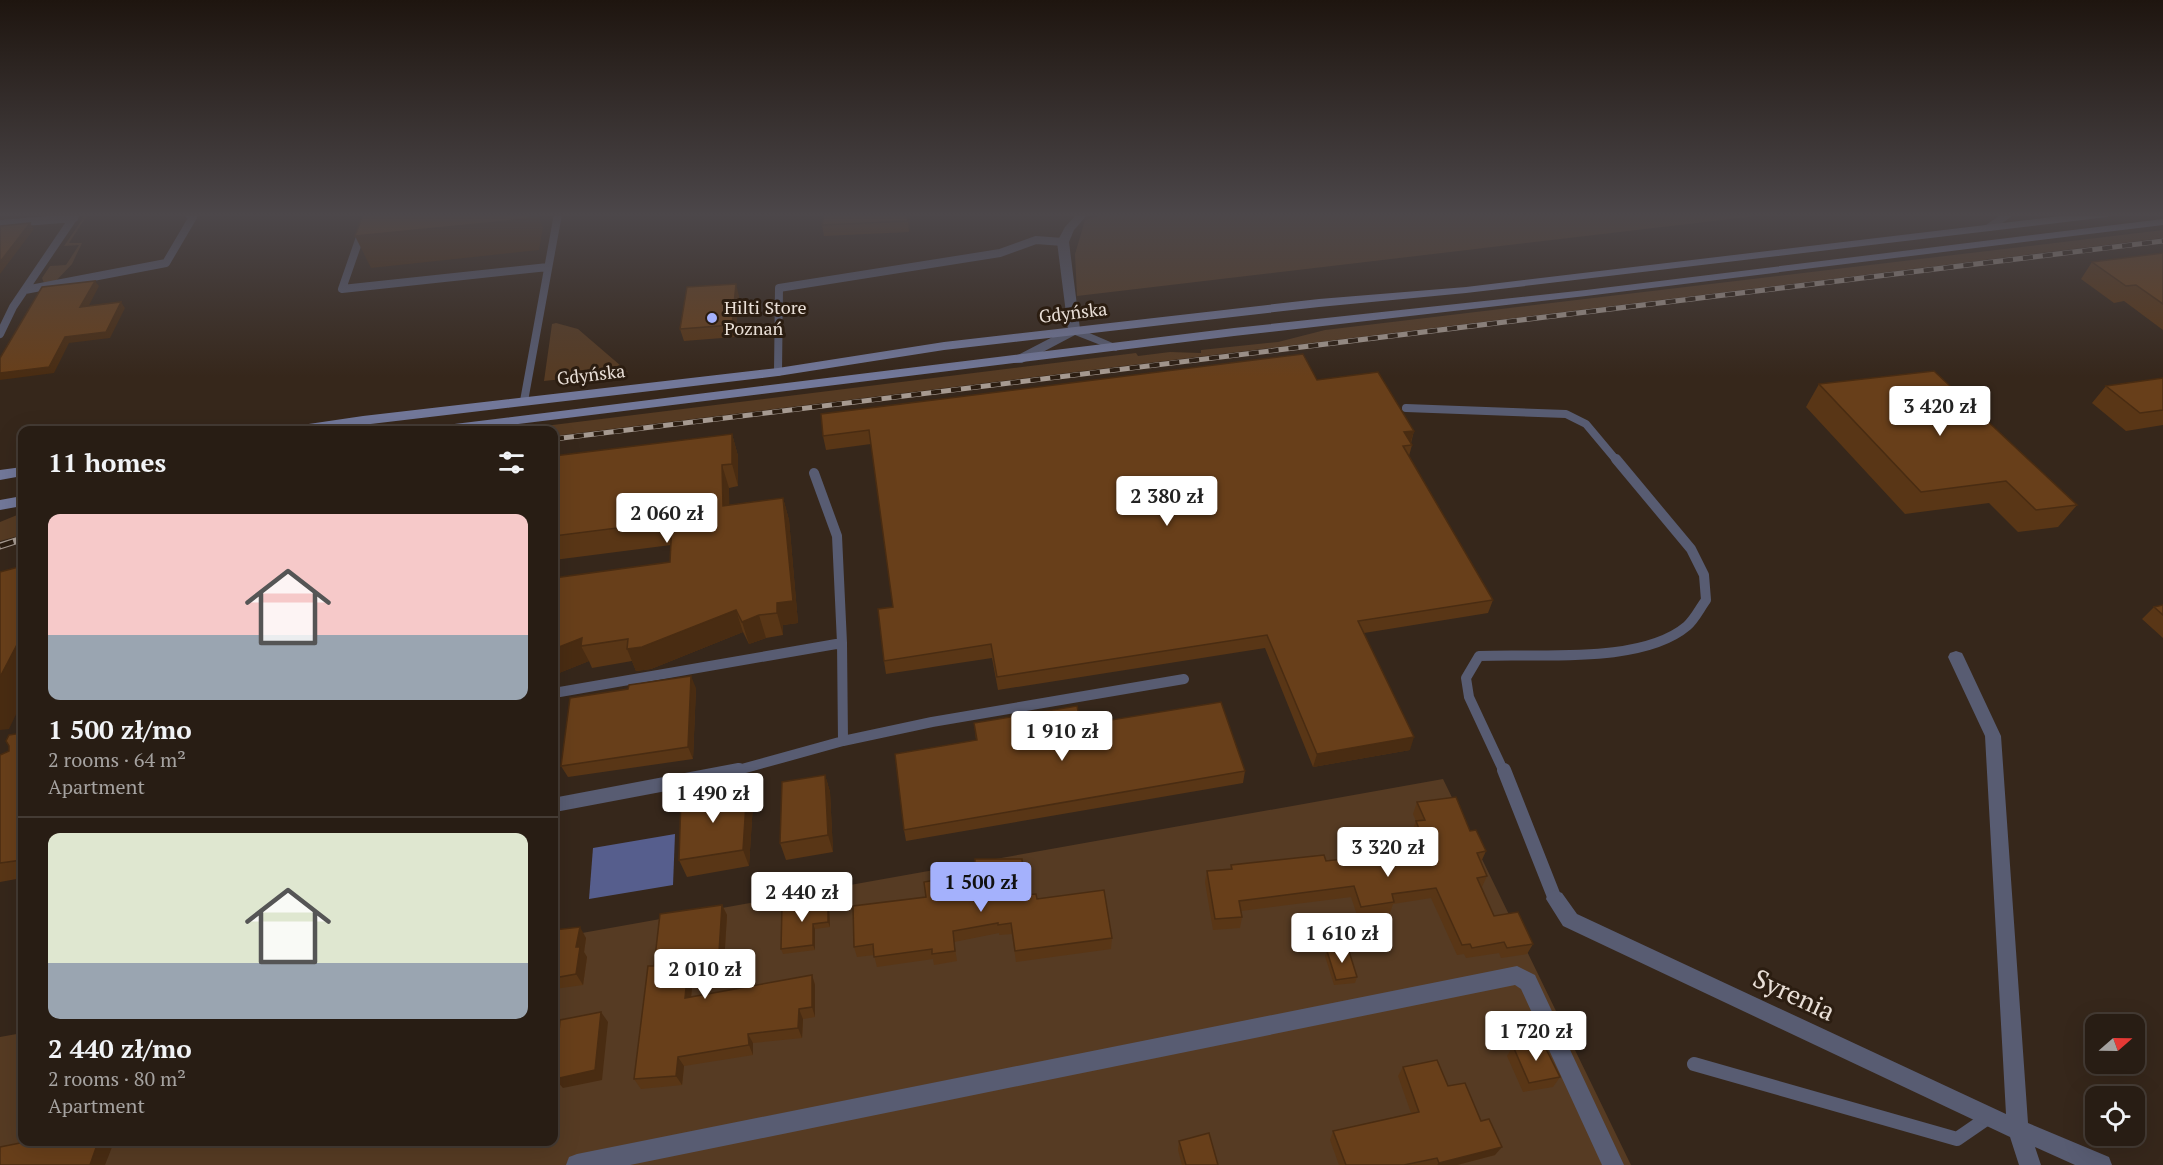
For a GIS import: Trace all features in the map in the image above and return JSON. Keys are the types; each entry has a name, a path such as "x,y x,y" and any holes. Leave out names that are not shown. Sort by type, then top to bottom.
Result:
{"main road":[{"name":"Gdyńska","path":"327,426 778,372 927,348 1307,304 1466,290 1651,268"},
{"name":"Gdyńska","path":"471,426 1775,268"},
{"path":"0,475 18,473"},
{"path":"0,505 18,502"}],"street":[{"path":"1066,268 1074,331"},
{"path":"1018,360 1074,331 1116,347"},
{"path":"1956,657 1994,736 2018,1131 2030,1165"},
{"name":"Syrenia","path":"1555,899 1570,920 2018,1131 2101,1165"},
{"path":"577,1165 1517,975 1528,982 1613,1165"}],"lane":[{"path":"0,334 13,307 40,268"},
{"path":"25,290 140,268"},
{"path":"349,268 342,289 535,268"},
{"path":"524,401 548,268"},
{"path":"778,372 779,288 903,268"},
{"path":"0,308 13,307"},
{"path":"1406,408 1566,414 1586,424 1691,549 1704,575 1706,600 1686,627 1651,646 1619,652 1479,656 1466,678 1469,697 1499,758 1555,899"},
{"path":"814,473 837,536 842,643 843,741"},
{"path":"558,692 842,643"},
{"path":"558,804 751,768 843,741 932,722 1184,679"},
{"path":"1694,1064 1957,1139 1989,1117"}],"shaded area":[{"path":"48,268 68,268 55,282 44,283 42,278"},
{"path":"1076,268 1312,268 1077,296"},
{"path":"1841,268 1916,268 558,436 558,426 544,426 1136,353 1138,356 1170,352 1201,353 1201,350 1278,342 1325,330"},
{"path":"552,324 578,329 628,372 544,381"},
{"path":"18,515 18,536 0,541 0,522"},
{"path":"1443,779 1631,1165 0,1165 0,1037 18,1034 18,1146 558,1146 558,937"}],"water":[{"path":"675,834 673,885 589,899 593,848"}],"building":[{"path":"2101,268 2163,268 2163,304 2136,285 2126,286"},
{"path":"95,281 80,307 121,302 106,332 65,337 49,367 0,373 0,358 42,287"},
{"name":"Hilti Store Poznań","path":"736,284 732,325 680,329 687,287"},
{"path":"1303,354 1317,380 1378,372 1414,431 1404,432 1412,445 1403,446 1493,600 1358,621 1414,737 1317,754 1267,635 997,677 991,644 884,661 878,609 893,607 869,430 823,436 821,414"},
{"path":"1934,371 2077,505 2036,510 2006,481 1921,492 1819,384"},
{"path":"2163,378 2163,410 2140,413 2106,386"},
{"path":"732,434 732,464 722,465 723,506 783,498 793,601 777,603 777,613 759,615 742,622 736,610 642,647 627,649 628,639 581,646 582,638 558,647 558,577 670,562 672,521 558,535 558,456"},
{"path":"18,567 18,643 0,677 0,572"},
{"path":"2163,605 2163,615 2154,607"},
{"path":"691,676 688,747 561,766 570,698 628,689 629,685"},
{"path":"1221,702 1245,771 904,830 895,754 977,740 974,723 1077,706 1081,725"},
{"path":"18,734 18,861 0,863 0,755 9,751 6,741 9,735"},
{"path":"825,775 828,835 780,843 782,782"},
{"path":"747,787 743,850 679,860 681,798"},
{"path":"1456,797 1470,831 1476,830 1486,851 1477,853 1487,876 1477,878 1494,916 1518,912 1533,944 1507,948 1504,942 1472,948 1470,944 1462,945 1436,888 1392,894 1394,902 1361,907 1354,886 1239,901 1242,917 1215,919 1207,871 1232,869 1231,865 1324,855 1326,861 1427,849 1416,821 1425,820 1417,802"},
{"path":"975,859 1022,859 1024,895 1036,894 1037,899 1104,890 1112,938 1015,951 1011,923 998,925 998,923 953,931 955,951 932,954 932,949 874,957 873,944 854,947 853,906 926,897 924,882 952,877 951,869 975,866"},
{"path":"828,900 828,922 813,924 813,945 781,949 782,906"},
{"path":"722,905 719,952 689,957 685,998 812,975 812,1007 799,1009 798,1028 748,1034 749,1045 678,1057 676,1076 634,1079 648,966 654,966 660,914"},
{"path":"580,927 576,947 580,947 576,974 558,977 558,930"},
{"path":"1348,948 1357,977 1336,980 1327,951"},
{"path":"601,1012 595,1070 558,1078 560,1020"},
{"path":"1542,1041 1560,1077 1529,1083 1513,1046"},
{"path":"1437,1060 1448,1086 1465,1083 1481,1121 1489,1119 1502,1147 1439,1163 1437,1158 1404,1165 1346,1165 1333,1131 1419,1112 1403,1067"},
{"path":"1209,1133 1218,1165 1186,1165 1179,1141"},
{"path":"18,1143 18,1146 97,1146 90,1165 0,1165 0,1147"}],"railway":[{"path":"558,439 1941,268"},
{"path":"0,546 18,540"}],"place":[{"name":"Hilti Store Poznań","path":"712,318"}]}
